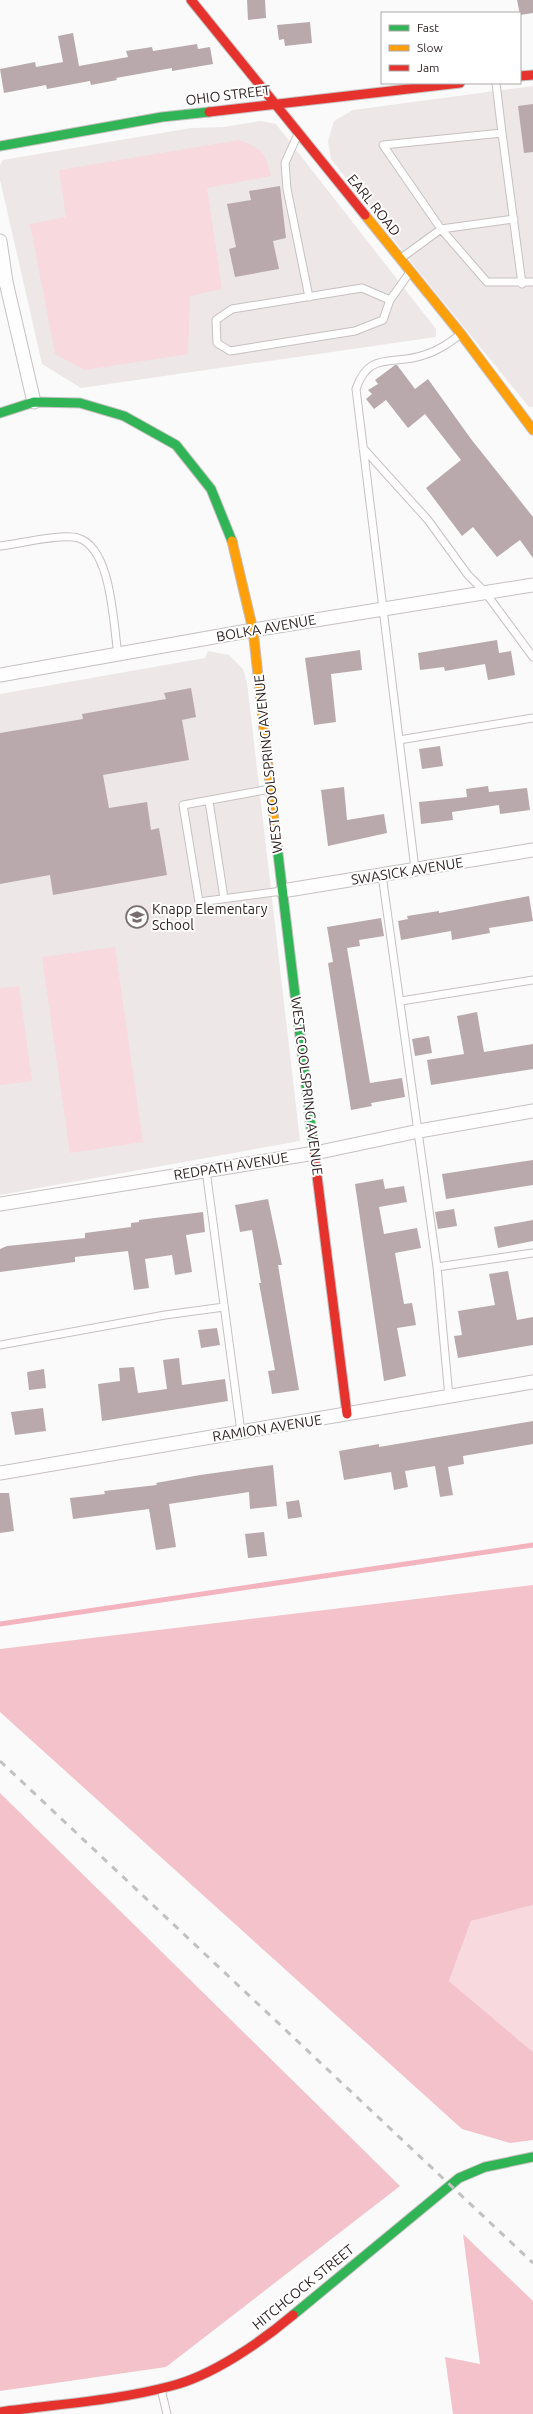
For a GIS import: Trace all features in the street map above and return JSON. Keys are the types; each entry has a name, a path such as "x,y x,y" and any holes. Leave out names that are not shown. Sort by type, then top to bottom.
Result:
{"street":[{"name":"EARL ROAD","path":"191,0 410,272 527,413 533,430"},
{"path":"521,76 533,75"},
{"name":"OHIO STREET","path":"0,146 162,117 451,84"},
{"path":"0,241 3,282 34,402"},
{"name":"WEST COOLSPRING AVENUE","path":"0,413 34,402 80,403 124,416 176,445 211,489 234,546 253,630 282,891 347,1414"},
{"name":"BOLKA AVENUE","path":"0,675 253,630 533,585"},
{"name":"SWASICK AVENUE","path":"282,891 533,850"},
{"name":"REDPATH AVENUE","path":"0,1204 315,1153 419,1131 533,1111"},
{"name":"RAMION AVENUE","path":"0,1473 533,1382"},
{"name":"HITCHCOCK STREET","path":"0,2412 14,2412 172,2386 212,2370 274,2331 459,2178 484,2167 533,2157"}],"lane":[{"path":"496,84 522,284"},
{"path":"298,132 285,163 286,189 309,296"},
{"path":"502,133 383,145 441,229 487,282 522,284 533,282"},
{"path":"400,259 441,229 514,219"},
{"path":"390,300 362,288 232,309 216,320 217,343 230,350 355,331 383,320 390,300 410,272"},
{"path":"416,869 382,609 356,390 361,375 380,362 422,356 439,350 461,334"},
{"path":"363,448 428,520 468,575 485,592 533,657"},
{"path":"0,546 54,538 78,538 94,549 106,576 118,654"},
{"path":"399,740 533,718"},
{"path":"271,789 183,805 199,902 282,891"},
{"path":"209,801 224,898"},
{"path":"382,875 401,1001 437,1267 449,1397"},
{"path":"401,1001 533,980"},
{"path":"206,1170 241,1432"},
{"path":"437,1267 533,1253"},
{"path":"0,1345 165,1315 224,1307"},
{"path":"160,2388 167,2414"}],"shaded area":[{"path":"533,86 533,407 529,407 419,272 331,159 328,141 334,121 353,110"},
{"path":"261,121 276,124 436,329 436,337 81,388 42,364 0,180 0,165 3,160 191,128 223,127"},
{"path":"239,140 253,146 261,152 267,161 271,176 207,188 222,289 190,296 188,354 85,370 55,354 30,224 66,217 59,170"},
{"name":"Knapp Elementary School","path":"208,651 229,655 243,669 247,682 300,1141 0,1195 0,694 205,658"},
{"path":"115,947 143,1142 70,1153 42,957"},
{"path":"19,986 32,1081 0,1085 0,988"},
{"path":"533,1585 533,1905 471,1921 449,1981 533,2052 533,2140 510,2143 462,2129 0,1712 0,1649"},
{"path":"0,1793 400,2186 166,2367 0,2391"},
{"path":"533,1905 533,2052 449,1981 471,1921"},
{"path":"463,2234 533,2301 533,2414 453,2414 445,2357 480,2364"}],"building":[{"path":"247,0 265,0 266,18 248,20"},
{"path":"517,0 533,0 533,13 521,15 521,12 519,12"},
{"path":"310,22 312,43 285,46 284,39 279,40 277,25"},
{"path":"73,33 79,66 128,57 126,51 152,47 153,51 197,44 198,49 210,47 213,64 172,71 172,68 116,78 117,80 91,85 90,81 47,89 46,85 4,93 0,69 35,62 36,67 63,62 58,36"},
{"path":"533,104 533,152 524,153 518,106"},
{"path":"280,186 286,238 273,241 279,269 235,277 229,249 236,247 227,204 251,200 249,191"},
{"path":"397,365 415,389 428,379 471,439 533,517 533,558 520,540 497,557 473,527 462,536 426,488 461,460 425,414 408,428 386,400 374,409 366,399 372,394 368,390 378,384 375,380"},
{"path":"497,640 499,653 511,651 515,675 488,680 485,664 445,671 444,667 420,670 418,653"},
{"path":"360,650 362,670 331,674 336,722 314,725 305,658"},
{"path":"191,688 196,717 182,720 189,760 103,775 109,808 147,802 151,830 159,828 167,875 53,895 50,875 0,884 0,733 83,719 82,714 166,699 164,693"},
{"path":"440,746 443,766 422,769 419,749"},
{"path":"488,786 489,792 527,788 530,810 500,814 499,805 452,812 453,820 421,824 419,802 467,797 466,789"},
{"path":"344,787 347,820 384,814 387,833 328,846 321,790"},
{"path":"529,896 533,921 489,928 490,933 452,940 451,931 401,940 398,921 408,919 407,916 439,911 439,913"},
{"path":"381,918 384,936 359,940 360,946 347,948 370,1083 402,1078 405,1097 371,1103 372,1106 351,1110 328,963 333,962 327,927"},
{"path":"477,1012 484,1052 533,1044 533,1069 431,1085 427,1060 464,1054 457,1016"},
{"path":"429,1036 432,1053 415,1056 412,1039"},
{"path":"533,1160 533,1185 446,1199 442,1174"},
{"path":"383,1179 385,1189 404,1186 407,1202 379,1207 384,1234 417,1228 421,1248 395,1253 404,1304 412,1303 416,1325 397,1328 406,1376 384,1381 355,1184"},
{"path":"268,1199 282,1265 278,1265 299,1390 272,1394 268,1371 275,1370 259,1283 261,1283 252,1230 240,1232 235,1205"},
{"path":"454,1209 457,1226 438,1229 435,1212"},
{"path":"203,1212 205,1232 186,1235 192,1272 175,1275 172,1255 145,1259 149,1288 134,1290 128,1251 75,1257 75,1262 0,1272 0,1249 7,1246 85,1238 85,1233 131,1227 131,1223 139,1222 139,1220"},
{"path":"533,1220 533,1241 498,1248 494,1227"},
{"path":"508,1271 517,1320 533,1317 533,1345 458,1358 454,1336 462,1335 458,1311 495,1305 489,1274"},
{"path":"217,1328 220,1345 201,1348 198,1330"},
{"path":"179,1358 182,1385 225,1379 228,1401 102,1421 98,1384 120,1381 119,1368 134,1367 138,1393 167,1389 163,1360"},
{"path":"44,1369 46,1388 29,1390 27,1372"},
{"path":"43,1408 46,1431 15,1435 11,1412"},
{"path":"533,1421 533,1444 463,1456 464,1464 448,1467 453,1495 440,1497 435,1466 405,1471 408,1487 394,1490 391,1472 344,1480 339,1451 379,1444 379,1447"},
{"path":"273,1465 277,1506 250,1509 249,1492 169,1504 176,1547 156,1550 149,1509 73,1519 70,1498 105,1494 104,1491 157,1485 156,1483 200,1475"},
{"path":"0,1493 9,1493 14,1531 0,1533"},
{"path":"299,1500 302,1517 288,1519 286,1502"},
{"path":"264,1532 267,1556 248,1558 245,1534"}],"waterway":[{"path":"0,1624 533,1545"}],"railway":[{"path":"0,1761 533,2263"}],"traffic: fast":[{"path":"0,146 162,117 209,112"},
{"path":"0,413 34,402 80,403 124,416 176,445 211,489 232,541"},
{"path":"275,829 313,1144"},
{"path":"293,2315 459,2178 485,2167 533,2157"}],"traffic: slow":[{"path":"365,215 461,334 533,430"},
{"path":"232,541 253,630 275,829"}],"traffic: jam":[{"path":"191,0 365,215"},
{"path":"521,76 533,75"},
{"path":"209,112 451,84"},
{"path":"313,1144 347,1414"},
{"path":"0,2412 86,2402 129,2395 187,2381 235,2357 251,2347 293,2315"}],"place":[{"name":"Knapp Elementary School","path":"137,917"}]}
